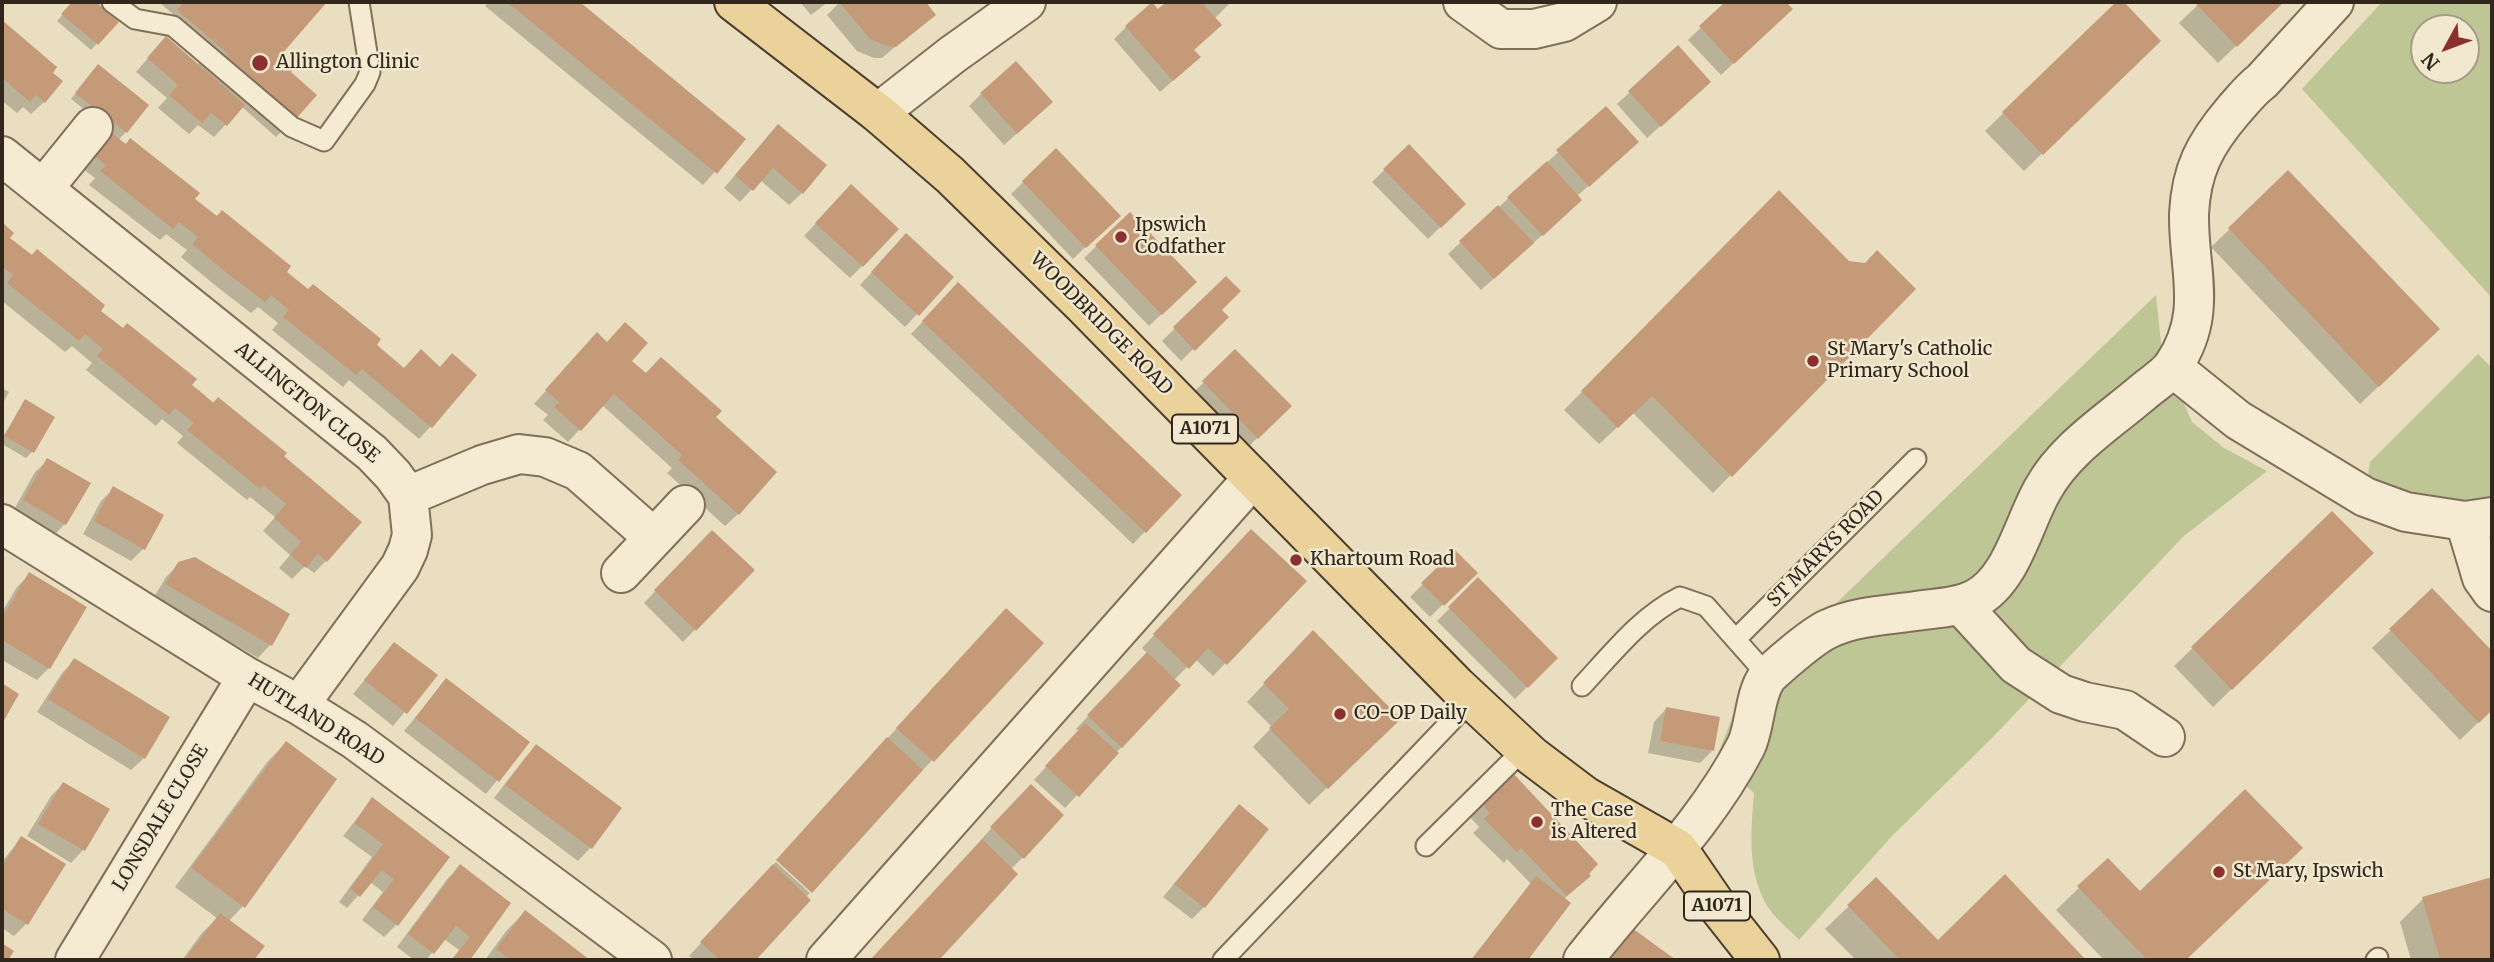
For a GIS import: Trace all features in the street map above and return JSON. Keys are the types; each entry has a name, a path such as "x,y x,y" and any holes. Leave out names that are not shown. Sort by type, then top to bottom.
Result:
{"main road":[{"name":"WOODBRIDGE ROAD","path":"734,2 878,113 950,174 1473,701 1524,749 1585,796 1678,849"},
{"name":"A1071","path":"1678,849 1714,903 1760,960"}],"street":[{"path":"878,113 1026,2"},
{"path":"1463,2 1501,29 1534,29 1564,22 1597,2"},
{"path":"1583,960 1623,909 1678,849 1736,766 1749,739 1756,706 1767,675 1827,629 1860,619 1961,605 1979,597 1996,581 2019,546 2043,488 2069,454 2172,367 2190,331 2195,306 2189,213 2199,158 2213,135 2253,88 2334,2"},
{"path":"43,189 93,127"},
{"name":"ALLINGTON CLOSE","path":"2,156 372,453 408,496"},
{"path":"2172,367 2238,420 2365,497 2406,512 2479,519 2482,578 2492,592"},
{"path":"299,705 400,567 412,535 408,496 519,454 545,457 578,471 653,538"},
{"path":"826,960 1253,478"},
{"path":"621,573 685,505"},
{"name":"HUTLAND ROAD","path":"2,524 247,677 355,740 652,960"},
{"path":"1961,605 2016,665 2061,694 2125,710 2165,737"},
{"name":"LONSDALE CLOSE","path":"75,960 247,677"}],"lane":[{"path":"112,2 135,19 173,26 292,127 324,141 365,84 370,72 359,2"},
{"name":"ST MARYS ROAD","path":"1736,639 1916,459"},
{"path":"1583,686 1634,631 1662,606 1680,597 1706,606 1767,675"},
{"path":"1223,960 1473,701"},
{"path":"1426,846 1524,749"}],"green space":[{"path":"2382,2 2492,2 2492,298 2302,89"},
{"path":"2156,295 2162,353 2192,422 2224,448 2267,471 2184,536 1993,737 1892,836 1799,940 1769,909 1760,891 1753,864 1751,836 1754,793 1716,759 1741,695"},
{"path":"2478,354 2492,368 2492,517 2365,497 2370,462"}],"building":[{"path":"72,2 96,2 119,22 98,45 61,14"},
{"name":"Allington Clinic","path":"184,2 327,2 281,55 295,68 291,72 317,95 295,120 224,58 228,54 177,10"},
{"path":"507,2 580,2 746,139 717,174"},
{"path":"839,2 926,2 936,15 896,47 887,46 870,39"},
{"path":"1152,2 1158,9 1166,2 1201,2 1222,25 1194,50 1201,57 1173,81 1125,26"},
{"path":"1725,2 1786,2 1793,9 1734,64 1699,26"},
{"path":"2116,2 2124,2 2161,41 2043,155 2002,112"},
{"path":"2284,2 2237,47 2196,4"},
{"path":"2,20 57,67 53,73 63,81 45,103 36,95 30,102 2,78"},
{"path":"166,36 245,105 227,126 211,113 202,123 169,95 178,85 147,58"},
{"path":"1678,45 1711,82 1661,127 1628,91"},
{"path":"1016,61 1053,102 1017,134 980,93"},
{"path":"98,64 149,105 127,133 75,93"},
{"path":"1606,106 1639,142 1589,187 1556,150"},
{"path":"778,124 827,165 803,194 773,168 753,191 735,175"},
{"path":"107,130 126,144 130,138 200,193 195,199 217,216 222,210 291,266 287,272 308,289 313,284 381,339 377,345 404,368 421,349 440,367 452,353 477,375 432,428 362,369 356,375 283,317 289,310 271,295 265,302 228,274 192,244 198,237 179,222 173,229 100,171 106,165 90,152"},
{"path":"1409,144 1466,204 1441,228 1383,169"},
{"path":"1056,148 1121,216 1086,248 1022,181"},
{"path":"1547,161 1582,200 1543,236 1507,197"},
{"path":"2288,170 2440,329 2379,387 2228,228"},
{"path":"851,184 899,229 863,267 815,223"},
{"path":"1779,190 1849,261 1865,263 1877,250 1916,289 1732,477 1652,396 1618,428 1581,391"},
{"path":"1498,205 1534,243 1494,279 1459,241"},
{"path":"1130,212 1197,282 1162,315 1095,245"},
{"path":"2,222 14,233 10,238 32,255 37,249 105,305 101,311 123,328 127,323 197,379 192,385 213,403 218,397 287,453 284,456 362,522 327,562 318,554 306,568 290,555 301,542 274,518 286,504 263,485 260,489 187,430 194,423 175,408 169,415 97,356 103,349 85,334 79,341 7,283 13,275 2,269"},
{"path":"906,233 954,277 919,316 871,272"},
{"path":"1226,276 1241,291 1222,310 1229,317 1195,351 1173,327"},
{"path":"958,282 1182,495 1146,533 922,321"},
{"path":"625,322 648,343 632,361 646,373 661,357 722,411 716,417 777,472 739,515 678,460 682,455 614,394 581,431 554,407 559,402 545,390 597,332 607,342"},
{"path":"1235,349 1292,406 1258,439 1202,381"},
{"path":"25,399 55,417 34,453 4,436"},
{"path":"47,458 91,483 66,525 23,500"},
{"path":"113,486 164,515 145,550 94,521"},
{"path":"2332,511 2374,553 2232,690 2191,647"},
{"path":"1251,529 1307,581 1227,665 1208,648 1189,669 1153,634"},
{"path":"712,530 755,570 696,631 654,590"},
{"path":"1455,550 1478,573 1444,606 1421,583"},
{"path":"195,557 290,614 272,646 165,584 178,562"},
{"path":"29,572 87,607 50,669 2,640 2,618"},
{"path":"1478,577 1558,658 1528,688 1448,607"},
{"path":"2432,588 2492,651 2492,710 2479,723 2389,629"},
{"path":"1006,608 1044,643 934,762 896,728"},
{"name":"CO-OP Daily","path":"1313,630 1401,719 1328,789 1269,728 1289,709 1263,683"},
{"path":"394,642 438,675 407,714 364,680"},
{"path":"1147,652 1181,685 1122,748 1087,715"},
{"path":"74,658 170,717 145,759 48,699"},
{"path":"446,678 530,742 499,782 415,718"},
{"path":"2,683 19,694 2,724"},
{"path":"1666,707 1720,717 1714,751 1660,741"},
{"path":"1085,723 1119,753 1079,797 1045,766"},
{"path":"887,737 923,770 812,893 776,860"},
{"path":"286,741 337,779 245,908 191,868"},
{"path":"536,744 622,808 592,849 505,785"},
{"path":"1511,771 1598,864 1589,874 1591,876 1567,896 1521,848 1517,852 1484,819 1490,813 1481,803"},
{"path":"63,782 110,809 85,851 38,824"},
{"path":"1031,784 1064,815 1024,859 990,827"},
{"name":"St Mary, Ipswich","path":"2245,789 2303,848 2186,960 2147,960 2077,886 2108,858 2140,891"},
{"path":"372,797 450,857 398,926 373,907 394,879 382,870 360,897 350,889 383,844 354,823"},
{"path":"1239,804 1269,829 1205,908 1174,884"},
{"path":"21,836 66,864 28,925 2,909 2,867"},
{"path":"982,839 1018,874 939,960 870,960"},
{"path":"460,864 511,903 470,960 452,960 470,937 456,926 434,954 408,934"},
{"path":"773,864 811,900 756,960 720,960 700,942"},
{"path":"2005,874 2086,960 1900,960 1847,905 1876,877 1938,940"},
{"path":"1536,876 1571,903 1528,960 1471,960"},
{"path":"2492,877 2492,960 2440,960 2422,897"},
{"path":"525,910 590,960 511,960 496,949"},
{"path":"220,913 265,946 254,960 184,960"},
{"path":"1632,928 1676,960 1605,960"},
{"path":"2,943 14,951 8,960 2,960"}],"place":[{"name":"Allington Clinic","path":"260,63"},
{"name":"Ipswich Codfather","path":"1121,237"},
{"name":"St Mary's Catholic Primary School","path":"1813,361"},
{"name":"Khartoum Road","path":"1296,560"},
{"name":"CO-OP Daily","path":"1340,714"},
{"name":"The Case is Altered","path":"1537,822"},
{"name":"St Mary, Ipswich","path":"2219,872"}]}
